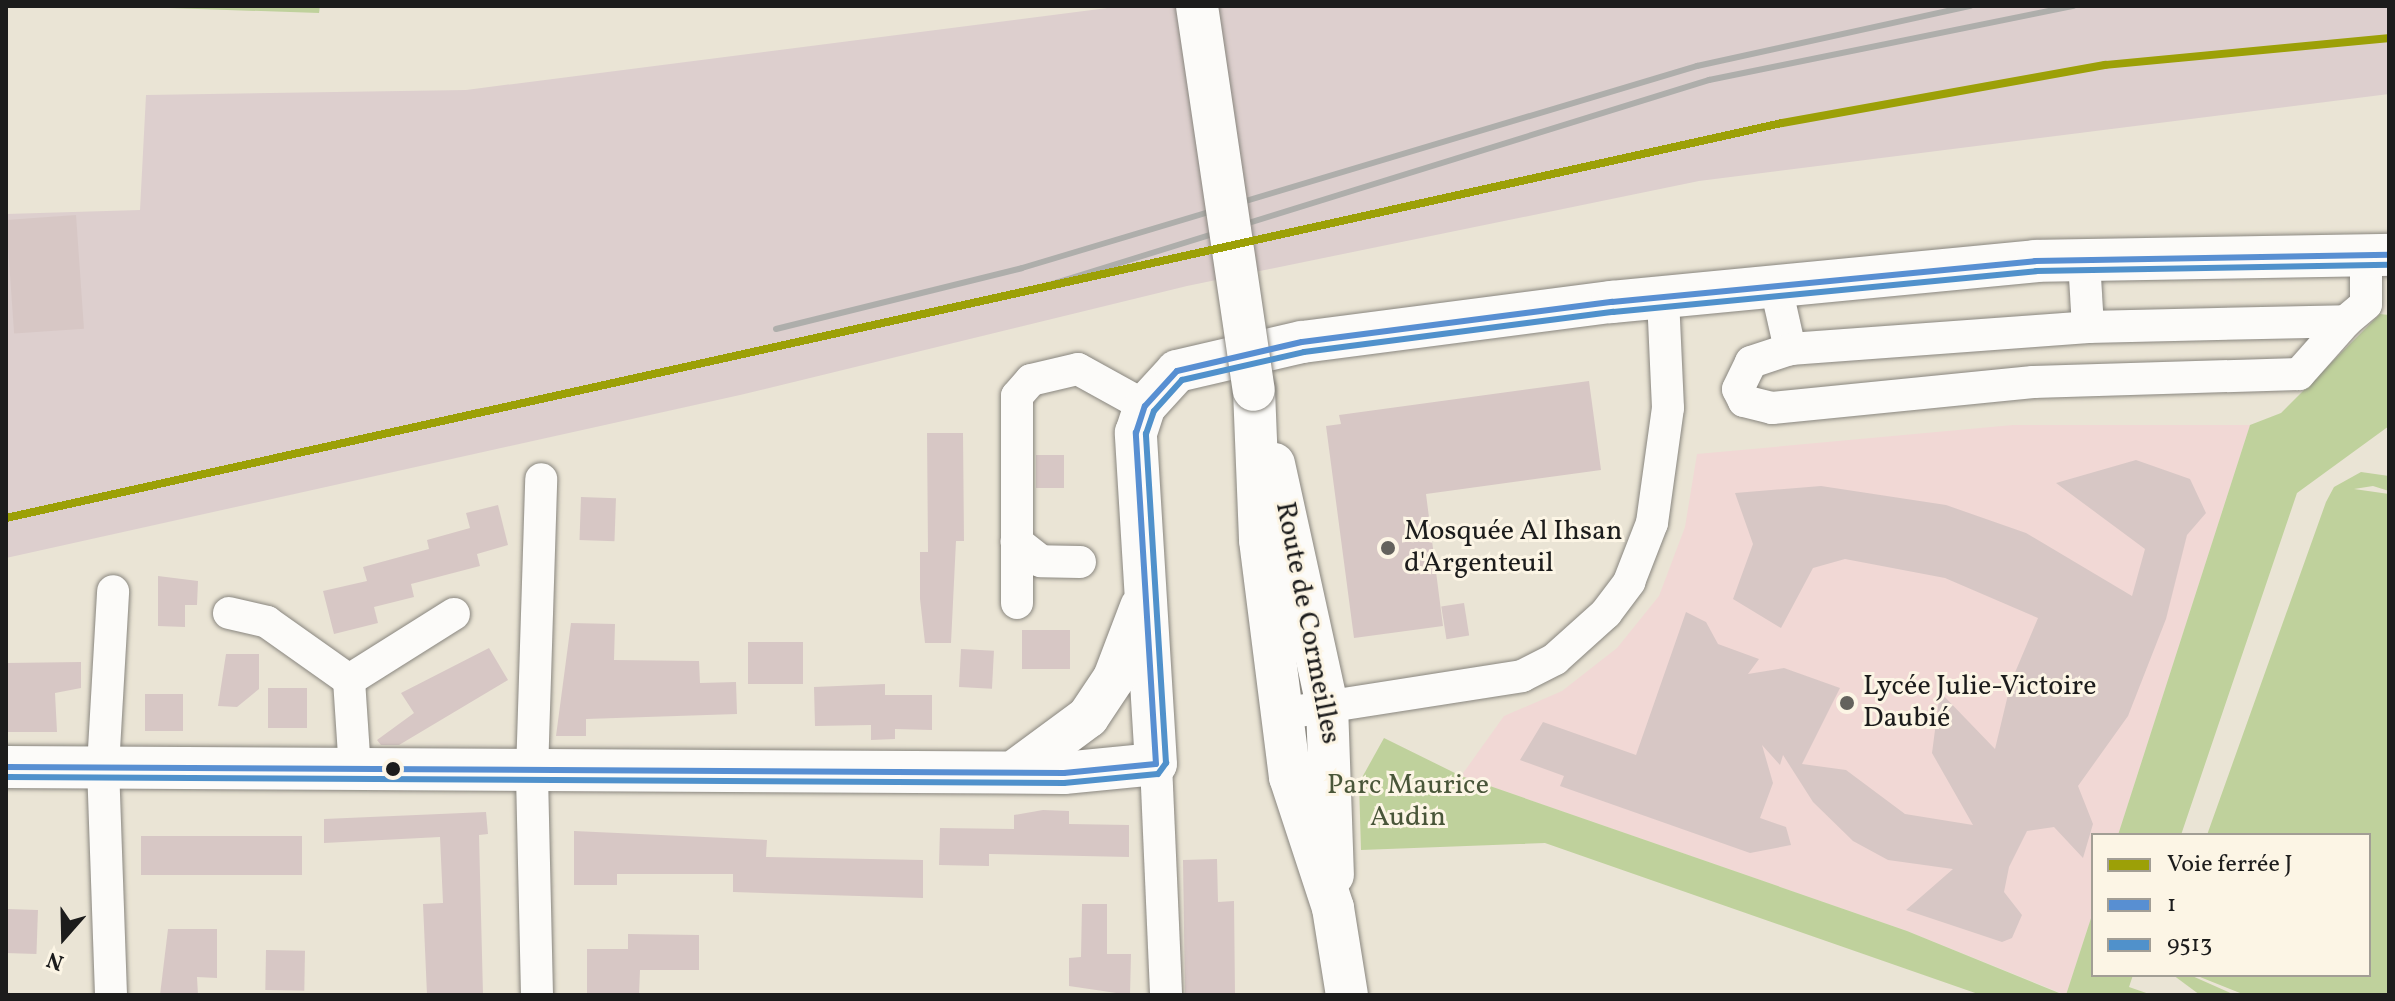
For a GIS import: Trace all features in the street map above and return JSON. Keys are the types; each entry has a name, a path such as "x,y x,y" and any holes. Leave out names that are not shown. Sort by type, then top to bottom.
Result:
{"main road":[{"name":"Route de Cormeilles","path":"1197,6 1254,390 1327,705 1333,908 1347,995"},
{"path":"6,767 532,773 1019,768 1064,773 1156,764 1152,643 1141,607 1136,433 1145,406 1177,371 1302,342 1776,287 2084,260 2377,255"},
{"name":"Route de Cormeilles","path":"1254,390 1260,540 1280,714 1290,777 1333,908"},
{"path":"1019,768 1088,717 1114,678 1141,607"}],"street":[{"path":"2346,321 2088,327 1790,349 1751,362 1738,389 1744,401 1772,408 2033,382 2299,374 2346,321 2366,304 2377,255"},
{"path":"2084,260 2088,327"},
{"path":"1776,287 1790,349"},
{"path":"1280,714 1522,676 1555,659 1606,613 1629,582 1652,523 1668,408 1663,299"},
{"path":"1017,603 1012,411 1031,380 1078,369 1145,406"},
{"path":"537,995 532,773 541,479"},
{"path":"1017,542 1041,561 1080,562"},
{"path":"111,995 103,767 113,591"},
{"path":"229,613 267,622 349,680"},
{"path":"349,680 454,614"},
{"path":"349,680 355,771"},
{"path":"1156,764 1166,995"}],"shaded area":[{"path":"1123,6 2389,6 2389,94 1699,181 1187,286 740,395 6,558 6,214 140,210 146,95 466,90"},
{"name":"Lycée Julie-Victoire Daubié","path":"2013,425 2250,425 2119,833 2091,833 2091,918 2066,995 1907,931 1461,776 1504,716 1562,691 1617,648 1659,596 1685,527 1697,454"}],"green space":[{"path":"111,6 320,6 319,13"},
{"path":"2380,314 2389,315 2389,426 2297,493 2182,833 2119,833 2250,425 2281,413"},
{"path":"2361,472 2389,476 2389,491 2373,486 2354,489 2389,494 2389,995 2245,995 2200,977 2371,977 2371,833 2208,833 2334,487"},
{"name":"Parc Maurice Audin","path":"1384,738 1461,776 1907,931 2064,995 1981,995 1545,843 1361,850 1359,783"},
{"path":"2091,918 2091,977 2132,977 2129,987 2152,995 2066,995"},
{"path":"2176,977 2194,977 2235,995 2200,995"}],"building":[{"path":"76,215 84,329 14,334 6,220"},
{"name":"Mosquée Al Ihsan d'Argenteuil","path":"1589,381 1601,470 1426,494 1443,626 1354,638 1326,426 1341,424 1339,415"},
{"path":"927,433 963,433 964,541 956,541 951,643 925,643 920,599 920,552 928,552"},
{"path":"1036,455 1064,455 1064,488 1036,488"},
{"path":"2136,460 2190,479 2206,513 2187,535 2166,619 2128,716 2078,786 2093,824 2083,858 2054,827 2027,831 2009,867 2004,892 2022,915 2012,938 2002,942 1906,910 1953,869 1888,860 1853,841 1813,802 1783,755 1780,765 1762,745 1773,783 1760,818 1786,827 1791,845 1750,853 1560,786 1564,776 1520,760 1543,722 1636,755 1686,612 1706,622 1718,644 1759,659 1748,674 1784,668 1840,688 1802,764 1846,770 1905,814 1973,825 1932,753 1940,692 1995,749 2011,682 2038,618 1945,578 1845,559 1813,568 1781,628 1733,599 1753,544 1735,493 1821,486 1946,505 2026,533 2132,596 2145,549 2056,483"},
{"path":"581,497 616,498 614,541 579,540"},
{"path":"498,505 508,545 477,554 480,566 411,584 414,597 374,607 378,623 334,634 323,591 367,581 363,567 429,549 427,540 470,528 466,513"},
{"path":"158,576 198,581 197,605 185,605 185,627 158,626"},
{"path":"1464,603 1469,636 1446,639 1441,607"},
{"path":"571,623 615,624 614,660 699,661 700,683 736,682 737,714 586,719 586,736 556,736"},
{"path":"1022,630 1070,630 1070,669 1022,669"},
{"path":"748,642 803,642 803,684 748,684"},
{"path":"489,648 508,680 399,745 381,745 377,740 414,713 401,693"},
{"path":"961,649 994,651 992,689 959,687"},
{"path":"226,654 259,654 259,689 237,707 218,706"},
{"path":"81,662 81,688 55,693 57,732 6,732 6,663"},
{"path":"885,684 885,695 932,695 932,730 895,729 895,739 871,740 871,725 815,726 814,687"},
{"path":"268,688 307,688 307,728 268,728"},
{"path":"145,694 183,694 183,731 145,731"},
{"path":"1043,810 1069,811 1069,824 1129,825 1129,857 989,854 989,866 939,865 940,828 1014,829 1014,815"},
{"path":"486,812 488,834 479,835 483,995 427,995 423,904 443,903 440,837 324,843 324,819"},
{"path":"574,831 767,840 766,857 923,860 923,898 733,892 733,874 617,874 617,885 574,885"},
{"path":"141,836 302,836 302,875 141,875"},
{"path":"1217,859 1218,902 1234,901 1235,995 1185,995 1183,860"},
{"path":"1082,904 1107,904 1107,954 1131,954 1130,995 1069,986 1069,958 1081,957"},
{"path":"7,909 38,910 36,954 6,953"},
{"path":"168,929 217,929 217,978 197,977 198,995 160,995"},
{"path":"628,934 699,935 699,970 640,970 639,995 587,995 587,949 628,949"},
{"path":"266,950 305,951 304,991 265,990"}],"railway":[{"path":"776,329 1022,268 1697,66 1970,6"},
{"path":"1039,288 1709,80 2074,6"}],"rail line":[{"name":"J","path":"6,518 1782,123 2105,65 2389,38"}],"transit line":[{"name":"1","path":"6,767 1064,773 1156,764 1136,433 1145,406 1177,371 1302,342 1612,302 2035,261 2389,255"},
{"name":"9513","path":"6,777 1064,783 1158,774 1166,763 1146,434 1154,411 1182,380 1304,352 1613,312 2036,271 2389,265"}],"place":[{"name":"Mosquée Al Ihsan d'Argenteuil","path":"1388,548"},
{"name":"Lycée Julie-Victoire Daubié","path":"1847,703"}]}
